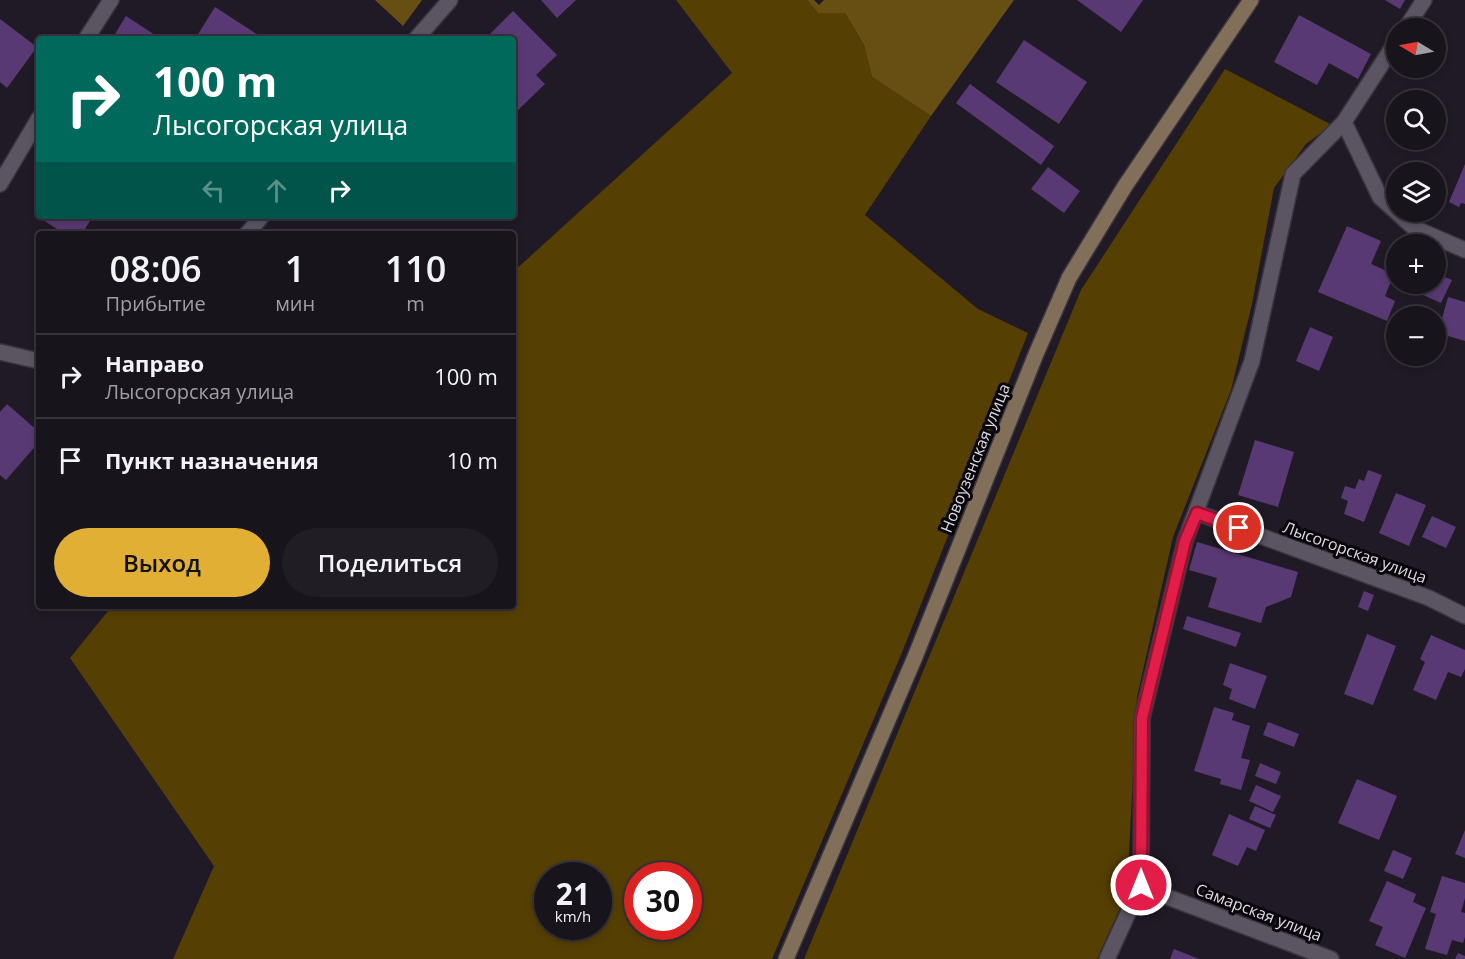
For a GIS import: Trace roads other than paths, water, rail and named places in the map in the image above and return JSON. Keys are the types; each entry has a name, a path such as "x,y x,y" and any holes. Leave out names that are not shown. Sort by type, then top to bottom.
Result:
{"main road":[{"name":"Новоузенская улица","path":"786,959 915,657 1036,354 1070,278 1125,186 1251,0"}],"street":[{"path":"88,36 111,0"},
{"path":"419,36 450,0"},
{"path":"1412,18 1424,0"},
{"path":"1107,959 1141,885 1142,718 1185,541 1252,361 1293,174 1344,122 1386,57"},
{"path":"1344,122 1380,197 1414,228 1465,250"},
{"path":"0,184 36,123"},
{"path":"250,231 260,219"},
{"path":"0,352 36,360"},
{"name":"Лысогорская улица","path":"1197,513 1430,598 1465,616"},
{"name":"Самарская улица","path":"1141,885 1331,959"}]}
